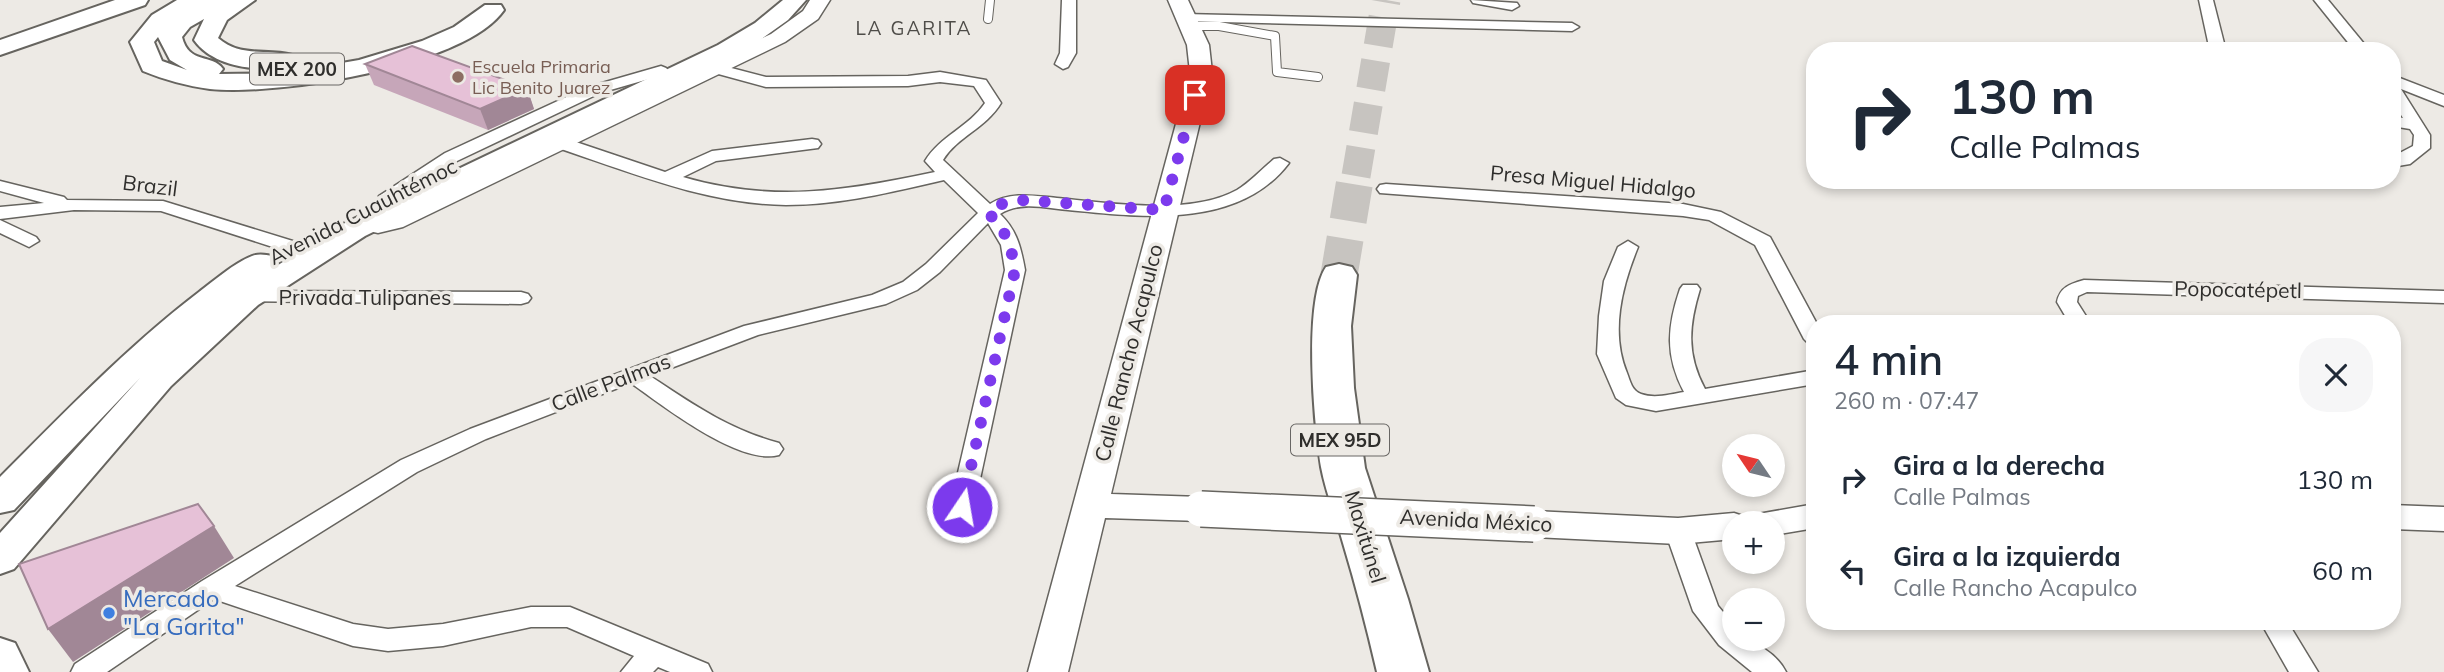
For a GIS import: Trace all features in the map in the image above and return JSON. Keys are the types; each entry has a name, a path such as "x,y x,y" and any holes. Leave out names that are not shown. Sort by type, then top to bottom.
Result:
{"highway":[{"name":"Maxitúnel","path":"1339,275 1332,326 1334,388 1343,468 1384,599 1403,672"},
{"name":"MEX 95D","path":"1384,599 1412,672"}],"main road":[{"path":"0,38 111,0"},
{"path":"0,48 137,0"},
{"name":"MEX 200","path":"220,0 182,22 170,36 172,48 184,60 203,68 227,72 313,68 362,59 421,41 493,5"},
{"name":"MEX 200","path":"244,0 221,13 208,28 206,40 216,51 241,59 278,60 315,57 395,39 493,5"},
{"path":"181,2 160,20 142,42 152,66 181,77 245,82 285,80 371,64 458,34 493,5 516,0"},
{"name":"Avenida Cuauhtémoc","path":"0,500 167,334 209,297 289,246 388,196 661,71 745,29 768,12 776,0"},
{"name":"Avenida Cuauhtémoc","path":"0,559 159,378 247,298 354,230 726,50 760,31 784,13 795,0"},
{"name":"Avenida Cuauhtémoc","path":"354,230 394,221 716,69 778,38 811,15 820,0"},
{"name":"Calle Rancho Acapulco","path":"1048,672 1201,72 1198,45 1184,15"},
{"name":"Avenida México","path":"1092,505 1678,531 1722,527"},
{"path":"1785,521 1806,517"},
{"path":"2401,517 2444,519"},
{"path":"0,655 7,672"}],"street":[{"path":"1062,64 1068,53 1069,0"},
{"path":"1478,0 1512,6"},
{"path":"2206,0 2216,42"},
{"path":"2321,0 2356,42"},
{"path":"1184,15 1572,27"},
{"path":"716,69 766,82 908,81 940,77 980,83 988,92 993,103 988,113 970,130 938,151 934,161 1002,226 1011,245 1015,270 962,507"},
{"path":"2401,84 2444,101"},
{"path":"2401,101 2422,135 2421,148 2401,160"},
{"path":"2401,122 2417,125"},
{"path":"561,143 666,179 763,198 863,192 947,174"},
{"path":"666,179 712,156 811,144"},
{"name":"Calle Palmas","path":"85,672 211,588 409,466 478,434 751,330 879,300 910,286 933,268 988,213 1002,204 1020,200 1164,210 1199,209 1242,195 1280,163"},
{"path":"0,186 74,205"},
{"name":"Presa Miguel Hidalgo","path":"1386,189 1683,210 1714,216 1763,241 1806,322"},
{"name":"Brazil","path":"0,213 74,205 163,206 289,246"},
{"path":"0,226 29,241"},
{"path":"1628,247 1614,281 1608,329 1608,354 1624,393 1634,400 1656,404 1806,379"},
{"name":"Popocatépetl","path":"2075,315 2067,302 2070,293 2084,286 2391,293 2444,298"},
{"path":"1690,289 1678,338 1682,369 1698,397"},
{"name":"Privada Tulipanes","path":"209,297 522,298"},
{"path":"634,375 702,420 737,439 771,449"},
{"path":"1678,531 1706,611 1729,638 1772,672"},
{"path":"211,588 353,635 388,640 443,635 531,617 570,617 644,663 698,672"},
{"path":"2278,630 2304,672"}],"lane":[{"path":"988,19 990,0"},
{"path":"1184,15 1219,26 1275,36 1277,72 1318,77"}],"building":[{"path":"412,46 527,88 480,109 365,64"},
{"path":"198,504 214,526 48,629 19,564"}],"tunnel":[{"path":"1356,176 1386,0"},
{"path":"1339,275 1356,174"}],"place":[{"name":"Escuela Primaria Lic Benito Juarez","path":"458,77"},
{"name":"Mercado \"La Garita\"","path":"109,613"}],"district":[{"name":"LA GARITA","path":"914,28"}],"route":[{"path":"962,507 1015,270 1011,245 1002,226 988,213 1002,204 1020,200 1164,210 1195,95"}]}
